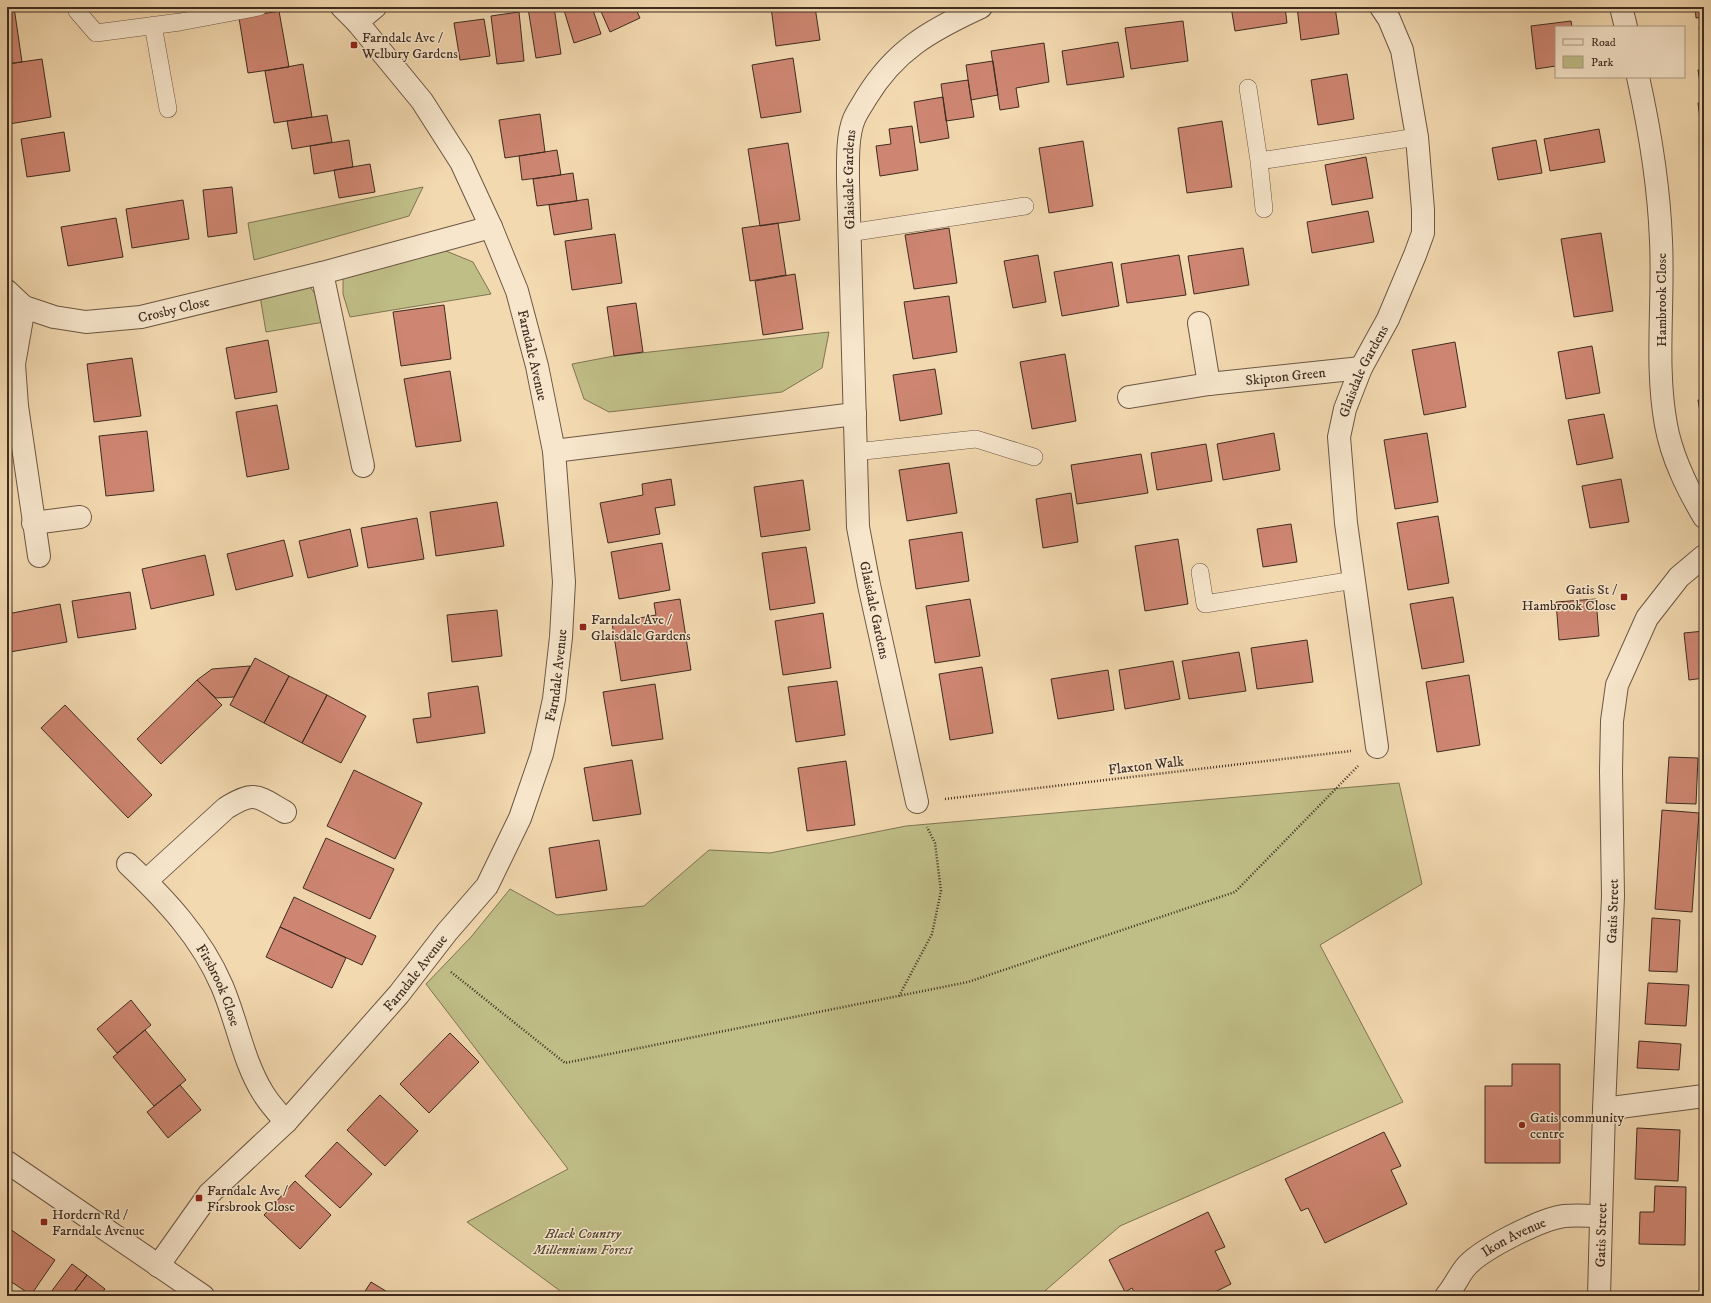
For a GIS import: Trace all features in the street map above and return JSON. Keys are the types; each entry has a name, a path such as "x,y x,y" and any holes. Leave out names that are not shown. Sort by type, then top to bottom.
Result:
{"street":[{"name":"Farndale Avenue","path":"158,1266 209,1194 286,1122 399,994 447,932 487,886 520,818 542,754 554,699 561,637 564,582 554,451 537,366 517,292 492,227 461,162 422,100 357,22 342,7"},
{"path":"357,22 375,7"},
{"name":"Glaisdale Gardens","path":"917,802 868,585 858,527 849,232 848,148 853,120 876,82 904,50 944,24 981,7"},
{"name":"Glaisdale Gardens","path":"1377,747 1346,523 1339,437 1345,409 1362,368 1388,319 1416,256 1423,232 1423,210 1417,136 1402,50 1389,19 1380,7"},
{"path":"1621,7 1626,26"},
{"name":"Hambrook Close","path":"1638,78 1654,163 1661,241 1662,388 1666,426 1676,462 1689,491 1704,517"},
{"name":"Crosby Close","path":"7,291 24,307 54,317 86,322 141,317 322,273 492,227"},
{"path":"322,273 363,466"},
{"path":"24,307 14,364 17,406 38,556"},
{"path":"1199,323 1209,384"},
{"name":"Skipton Green","path":"1129,397 1209,384 1362,368"},
{"path":"554,451 855,414"},
{"path":"34,523 80,517"},
{"name":"Gatis Street","path":"1599,1296 1600,1216 1613,896 1611,771 1612,721 1617,685 1647,618 1679,577 1704,556"},
{"path":"146,881 226,808 238,801 253,796 262,798 285,812"},
{"name":"Firsbrook Close","path":"128,864 158,892 192,933 209,960 222,985 251,1071 263,1094 286,1122"},
{"path":"1604,1109 1704,1096"},
{"path":"7,1162 203,1296"},
{"name":"Ikon Avenue","path":"1446,1296 1465,1267 1482,1254 1507,1239 1538,1223 1563,1216 1600,1216"}],"lane":[{"path":"77,7 77,11 96,33 259,7"},
{"path":"153,25 168,109"},
{"path":"1248,88 1259,160 1264,208"},
{"path":"1259,160 1417,136"},
{"path":"849,232 1025,206"},
{"path":"855,452 976,439 1034,457"},
{"path":"1200,572 1205,604 1354,580"}],"path":[{"path":"430,955 564,1063 968,982 1235,892 1377,747"},
{"name":"Flaxton Walk","path":"917,802 1377,747"},
{"path":"899,996 932,934 941,891 935,843 917,802"}],"green space":[{"path":"423,187 409,216 254,260 248,223"},
{"path":"446,251 473,262 491,294 350,317 343,294 343,276"},
{"path":"308,284 318,298 324,322 266,332 260,296"},
{"path":"829,332 822,368 782,392 609,412 584,399 572,364 614,356"},
{"name":"Black Country Millennium Forest","path":"1399,783 1422,884 1320,945 1403,1102 1120,1226 1039,1296 567,1296 467,1222 568,1169 426,984 471,937 510,889 557,915 644,906 709,850 770,853 906,826"}],"building":[{"path":"7,7 14,7 22,62 7,64"},
{"path":"554,7 561,54 536,58 528,8"},
{"path":"563,7 592,7 601,34 574,43"},
{"path":"599,7 635,7 640,18 610,32"},
{"path":"771,7 815,7 820,40 776,46"},
{"path":"1231,7 1285,7 1287,23 1235,31"},
{"path":"1297,7 1319,7 1319,9 1335,7 1339,34 1301,40"},
{"path":"1695,7 1704,7 1704,17 1696,18"},
{"path":"279,11 289,67 248,73 239,18"},
{"path":"519,12 524,61 497,64 491,16"},
{"path":"484,19 490,56 460,60 454,23"},
{"path":"1183,21 1188,61 1131,69 1125,28"},
{"path":"1571,21 1572,26 1555,26 1555,66 1536,69 1531,26"},
{"path":"1704,26 1704,55 1703,55 1699,27"},
{"path":"1118,42 1124,77 1067,85 1062,51"},
{"path":"1044,43 1049,82 1016,88 1019,107 1000,110 991,51"},
{"path":"793,58 801,112 761,118 752,65"},
{"path":"42,59 51,117 9,124 7,111 7,64"},
{"path":"993,61 998,95 971,100 966,65"},
{"path":"303,64 312,117 274,123 265,71"},
{"path":"1704,69 1704,96 1702,96 1698,70"},
{"path":"1347,74 1354,119 1318,125 1311,80"},
{"path":"968,80 974,117 946,121 941,84"},
{"path":"943,97 949,138 920,143 914,102"},
{"path":"1704,102 1704,139 1703,140 1698,103"},
{"path":"540,114 545,152 505,158 499,120"},
{"path":"327,115 332,142 292,149 287,121"},
{"path":"1222,121 1232,187 1187,193 1178,128"},
{"path":"912,126 918,170 880,176 876,146 891,144 889,129"},
{"path":"1599,129 1605,162 1550,171 1544,139"},
{"path":"64,132 70,171 27,177 21,139"},
{"path":"349,140 353,167 314,174 310,146"},
{"path":"1536,140 1542,173 1498,180 1492,148"},
{"path":"1083,141 1093,206 1049,213 1039,148"},
{"path":"788,143 800,220 760,226 748,149"},
{"path":"557,150 561,175 522,180 519,156"},
{"path":"1366,157 1373,198 1332,205 1325,165"},
{"path":"370,164 375,192 339,198 334,170"},
{"path":"573,173 577,201 537,206 533,179"},
{"path":"232,187 237,233 208,237 203,190"},
{"path":"588,199 592,229 554,235 549,205"},
{"path":"183,200 189,239 132,248 126,209"},
{"path":"1368,211 1374,242 1312,253 1307,222"},
{"path":"116,218 123,257 68,266 61,227"},
{"path":"778,223 786,275 750,281 742,228"},
{"path":"949,228 957,283 914,289 905,235"},
{"path":"1601,233 1613,311 1574,317 1561,239"},
{"path":"615,234 622,283 572,290 565,241"},
{"path":"1243,248 1249,285 1194,294 1188,256"},
{"path":"1038,255 1046,302 1013,308 1004,261"},
{"path":"1179,255 1186,295 1127,303 1121,264"},
{"path":"1112,262 1119,306 1062,316 1054,272"},
{"path":"795,274 803,329 763,335 755,281"},
{"path":"949,296 957,352 913,359 904,302"},
{"path":"636,303 643,352 614,356 607,307"},
{"path":"444,305 451,359 401,366 393,312"},
{"path":"268,340 277,392 235,399 226,348"},
{"path":"1455,342 1466,407 1424,415 1412,350"},
{"path":"1592,346 1600,393 1566,399 1558,352"},
{"path":"1065,354 1076,421 1032,429 1020,362"},
{"path":"132,358 141,416 94,422 87,364"},
{"path":"935,369 942,414 900,421 893,375"},
{"path":"450,371 461,441 416,447 404,379"},
{"path":"1698,400 1704,400 1704,434"},
{"path":"277,405 289,469 247,477 236,412"},
{"path":"1604,414 1613,458 1577,465 1568,420"},
{"path":"147,431 154,491 106,496 99,436"},
{"path":"1274,433 1280,470 1223,480 1217,444"},
{"path":"1427,433 1438,502 1395,509 1384,440"},
{"path":"1206,444 1212,481 1157,490 1151,453"},
{"path":"1141,454 1148,493 1077,504 1071,465"},
{"path":"949,463 957,513 907,521 899,470"},
{"path":"671,479 675,505 655,508 660,534 608,543 600,503 643,495 642,484"},
{"path":"1621,479 1629,522 1590,528 1582,486"},
{"path":"803,480 810,530 761,537 754,487"},
{"path":"1071,493 1078,542 1043,548 1036,499"},
{"path":"497,502 504,546 436,556 430,512"},
{"path":"1438,516 1449,583 1408,590 1397,523"},
{"path":"417,518 424,559 368,568 361,528"},
{"path":"1291,524 1297,562 1263,567 1257,529"},
{"path":"350,529 358,566 308,578 299,541"},
{"path":"962,532 969,581 916,589 909,540"},
{"path":"1178,539 1188,604 1145,611 1135,546"},
{"path":"284,540 293,576 236,590 227,554"},
{"path":"662,543 670,590 619,599 611,552"},
{"path":"806,547 815,603 770,610 762,553"},
{"path":"205,555 214,595 151,609 142,569"},
{"path":"130,592 136,629 78,638 72,601"},
{"path":"1453,597 1464,662 1422,669 1410,604"},
{"path":"680,599 691,670 621,681 612,623 656,615 654,603"},
{"path":"970,599 980,656 935,663 926,606"},
{"path":"1596,599 1599,636 1559,640 1556,602"},
{"path":"60,604 67,642 10,652 7,635 7,614"},
{"path":"497,610 502,656 452,662 447,615"},
{"path":"823,613 831,668 783,675 775,621"},
{"path":"1704,631 1704,678 1689,680 1684,633"},
{"path":"1307,640 1313,682 1257,689 1251,648"},
{"path":"1239,652 1246,691 1189,699 1182,661"},
{"path":"255,658 289,676 264,723 230,705"},
{"path":"1173,661 1180,699 1125,709 1119,670"},
{"path":"250,666 234,697 216,698 197,680 212,669"},
{"path":"982,667 993,733 950,740 939,674"},
{"path":"1108,670 1114,710 1058,719 1051,679"},
{"path":"1469,675 1480,745 1437,752 1426,682"},
{"path":"289,676 327,695 302,743 264,723"},
{"path":"197,680 222,705 161,764 137,739"},
{"path":"837,681 845,735 796,742 788,687"},
{"path":"655,684 663,739 612,746 603,692"},
{"path":"478,686 485,733 417,743 413,719 431,717 428,693"},
{"path":"327,695 366,716 341,763 302,743"},
{"path":"65,705 152,795 128,818 41,728"},
{"path":"1669,757 1698,758 1696,804 1666,803"},
{"path":"632,760 641,814 593,821 584,768"},
{"path":"846,761 855,825 807,831 798,768"},
{"path":"354,770 422,803 395,859 327,826"},
{"path":"1662,810 1699,813 1692,912 1655,909"},
{"path":"326,838 394,869 370,919 303,888"},
{"path":"599,840 607,890 556,898 549,848"},
{"path":"294,897 376,936 362,965 280,927"},
{"path":"1652,918 1680,920 1677,972 1649,971"},
{"path":"280,927 346,958 332,988 266,957"},
{"path":"1648,983 1689,985 1686,1026 1645,1024"},
{"path":"131,1000 151,1025 117,1053 97,1029"},
{"path":"145,1030 186,1080 154,1106 113,1057"},
{"path":"450,1033 479,1062 429,1113 400,1084"},
{"path":"1639,1041 1681,1044 1679,1070 1637,1068"},
{"name":"Gatis community centre","path":"1512,1064 1560,1064 1560,1163 1485,1163 1485,1086 1512,1086"},
{"path":"180,1085 201,1110 168,1138 147,1112"},
{"path":"380,1095 418,1131 385,1166 347,1130"},
{"path":"1637,1128 1680,1130 1678,1181 1635,1179"},
{"path":"1384,1132 1401,1166 1391,1170 1407,1204 1325,1243 1308,1208 1301,1211 1285,1179"},
{"path":"337,1142 372,1174 340,1208 305,1176"},
{"path":"295,1181 331,1215 300,1249 264,1215"},
{"path":"1655,1186 1686,1187 1685,1245 1639,1244 1640,1212 1654,1212"},
{"path":"1208,1212 1225,1247 1215,1251 1231,1284 1207,1296 1136,1296 1132,1288 1125,1292 1109,1260"},
{"path":"7,1227 55,1260 31,1295 7,1279"},
{"path":"72,1264 87,1275 71,1296 48,1296"},
{"path":"87,1275 105,1289 99,1296 71,1296"},
{"path":"371,1282 394,1296 362,1296"}],"place":[{"name":"Farndale Ave / Welbury Gardens","path":"354,45"},
{"name":"Gatis St / Hambrook Close","path":"1624,597"},
{"name":"Farndale Ave / Glaisdale Gardens","path":"583,627"},
{"name":"Gatis community centre","path":"1522,1125"},
{"name":"Farndale Ave / Firsbrook Close","path":"199,1198"},
{"name":"Hordern Rd / Farndale Avenue","path":"44,1222"}]}
